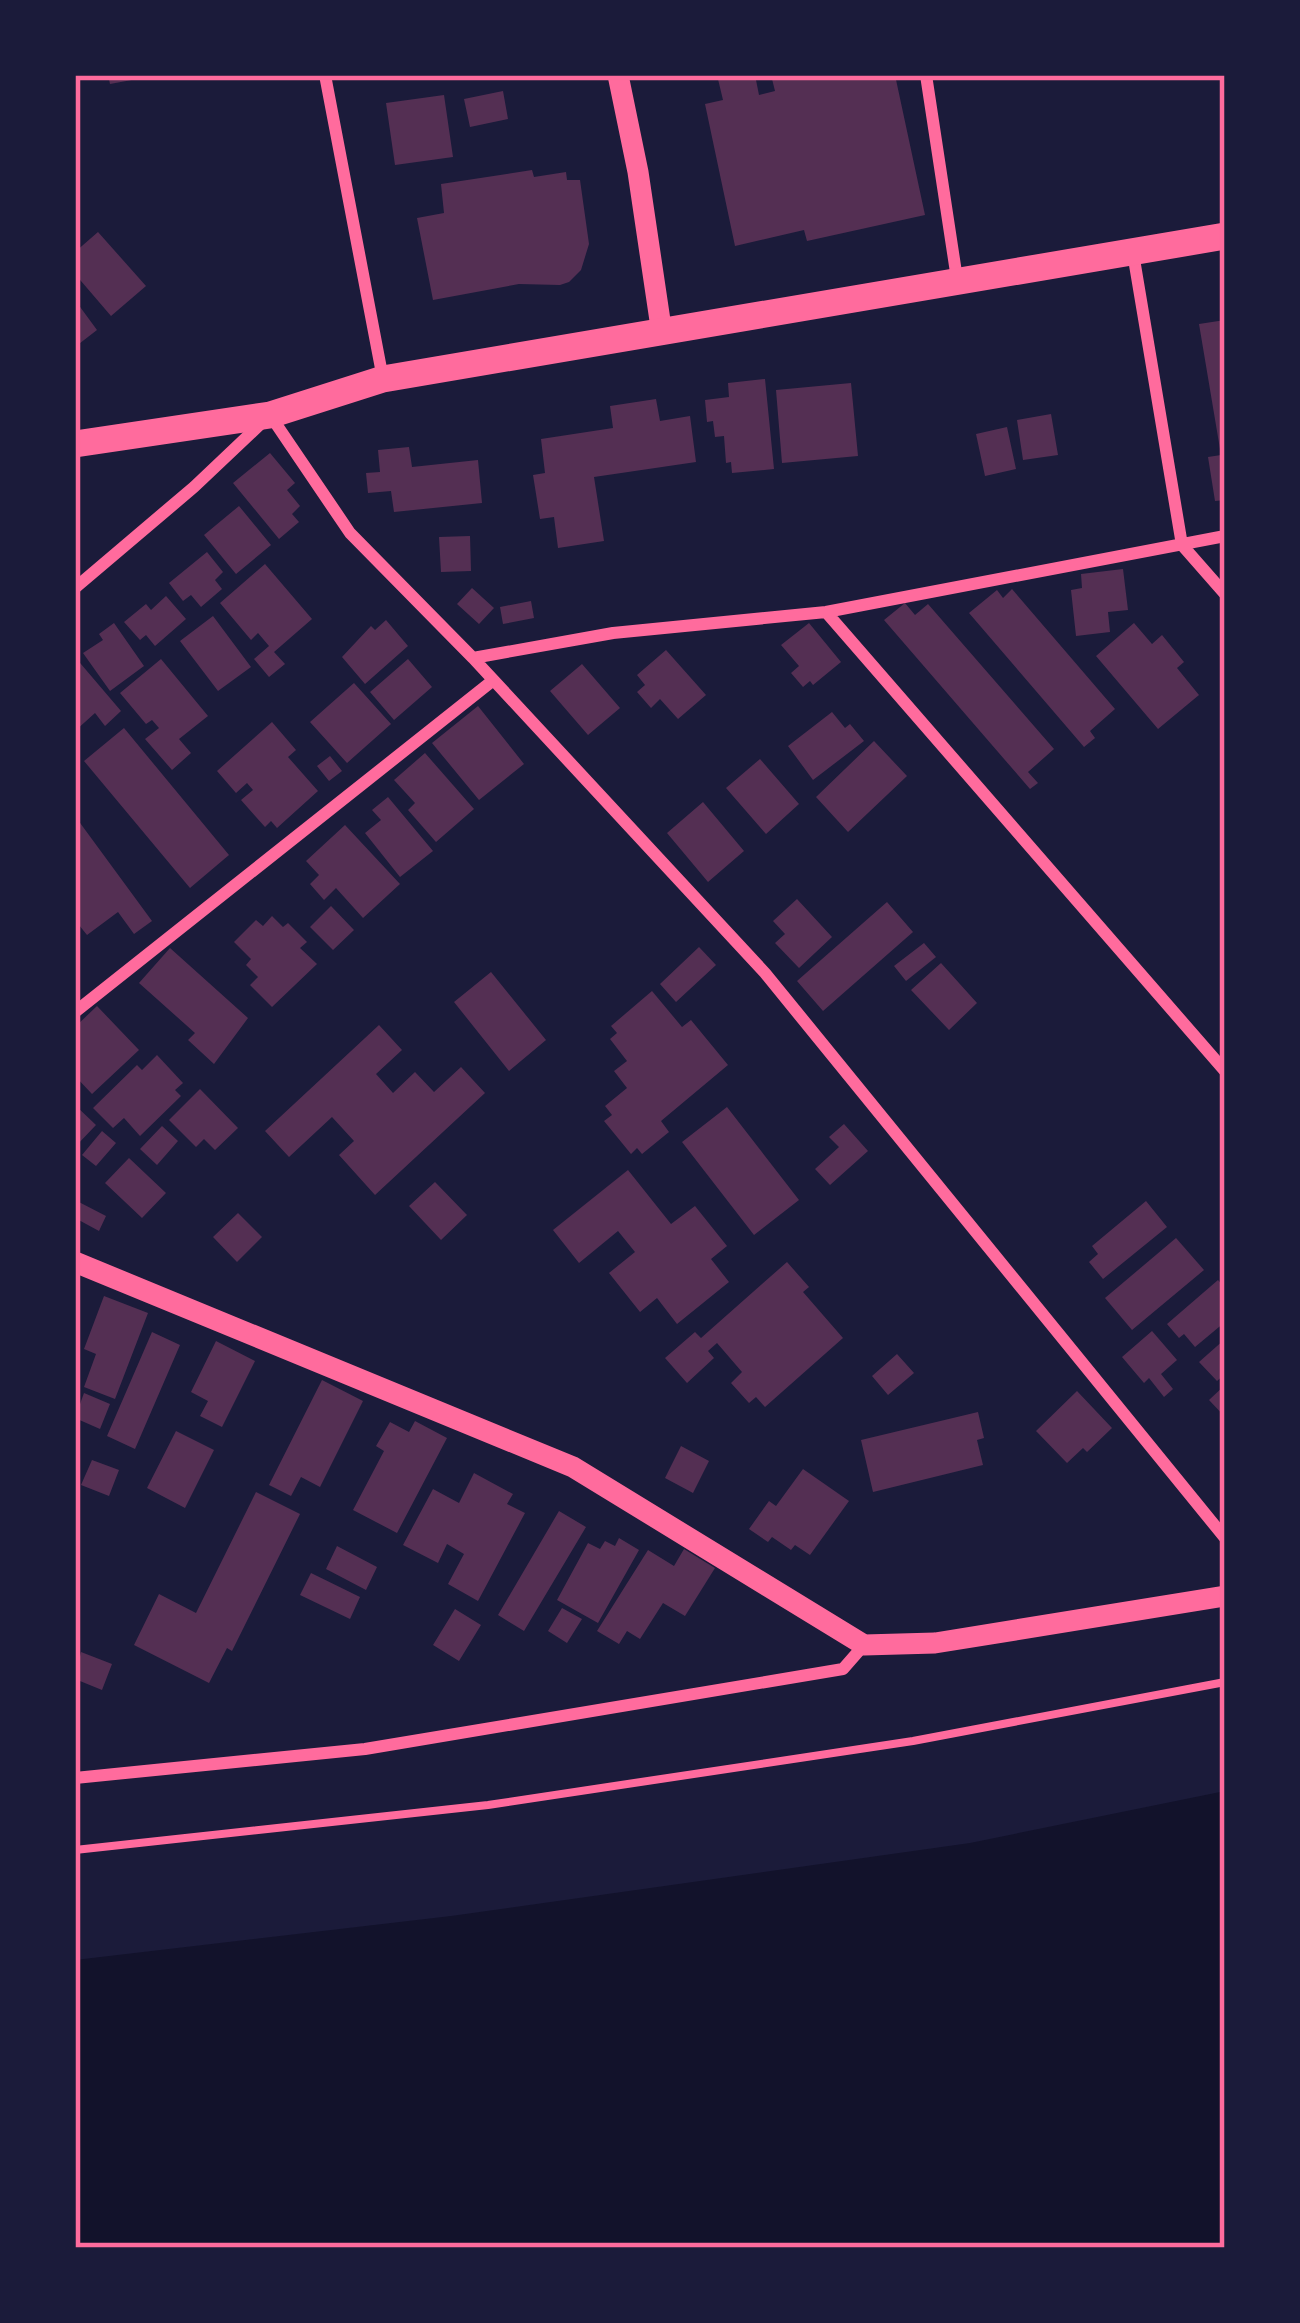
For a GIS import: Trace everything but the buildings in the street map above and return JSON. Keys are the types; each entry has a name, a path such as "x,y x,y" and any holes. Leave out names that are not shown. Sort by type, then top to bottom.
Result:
{"main road":[{"path":"84,438 270,415 383,379 1225,236"}],"street":[{"path":"325,75 383,379"},
{"path":"618,75 662,334"},
{"path":"926,75 957,279"},
{"path":"1133,253 1182,545 1225,594"},
{"path":"75,588 270,415 350,533 473,658 765,973 1225,1538"},
{"path":"473,658 613,633 826,612 1225,536"},
{"path":"826,612 1225,1071"},
{"path":"75,1012 491,682"},
{"path":"75,1262 573,1467 864,1645 935,1643 1225,1596"},
{"path":"75,1778 365,1749 843,1669 864,1645"}],"path":[{"path":"75,1850 488,1805 913,1742 1225,1682"}],"shaded area":[{"path":"1225,1791 1225,2248 75,2248 75,1960 451,1916 970,1843"}]}
